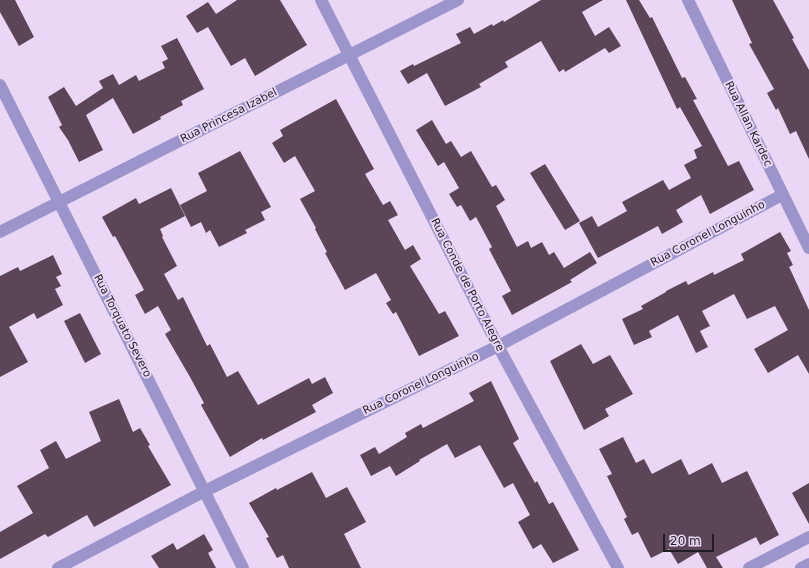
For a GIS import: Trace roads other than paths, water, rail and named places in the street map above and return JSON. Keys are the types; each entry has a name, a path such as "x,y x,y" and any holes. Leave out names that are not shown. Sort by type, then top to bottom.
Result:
{"street":[{"name":"Rua Conde de Porto Alegre","path":"321,0 498,346 618,568"},
{"name":"Rua Princesa Izabel","path":"0,232 458,0"},
{"name":"Rua Allan Kardec","path":"688,0 809,248"},
{"name":"Rua Torquato Severo","path":"0,85 60,201 243,568"},
{"name":"Rua Coronel Longuinho","path":"58,568 205,491 498,346 782,195"},
{"path":"749,568 808,539"},
{"path":"801,568 809,564"}]}
